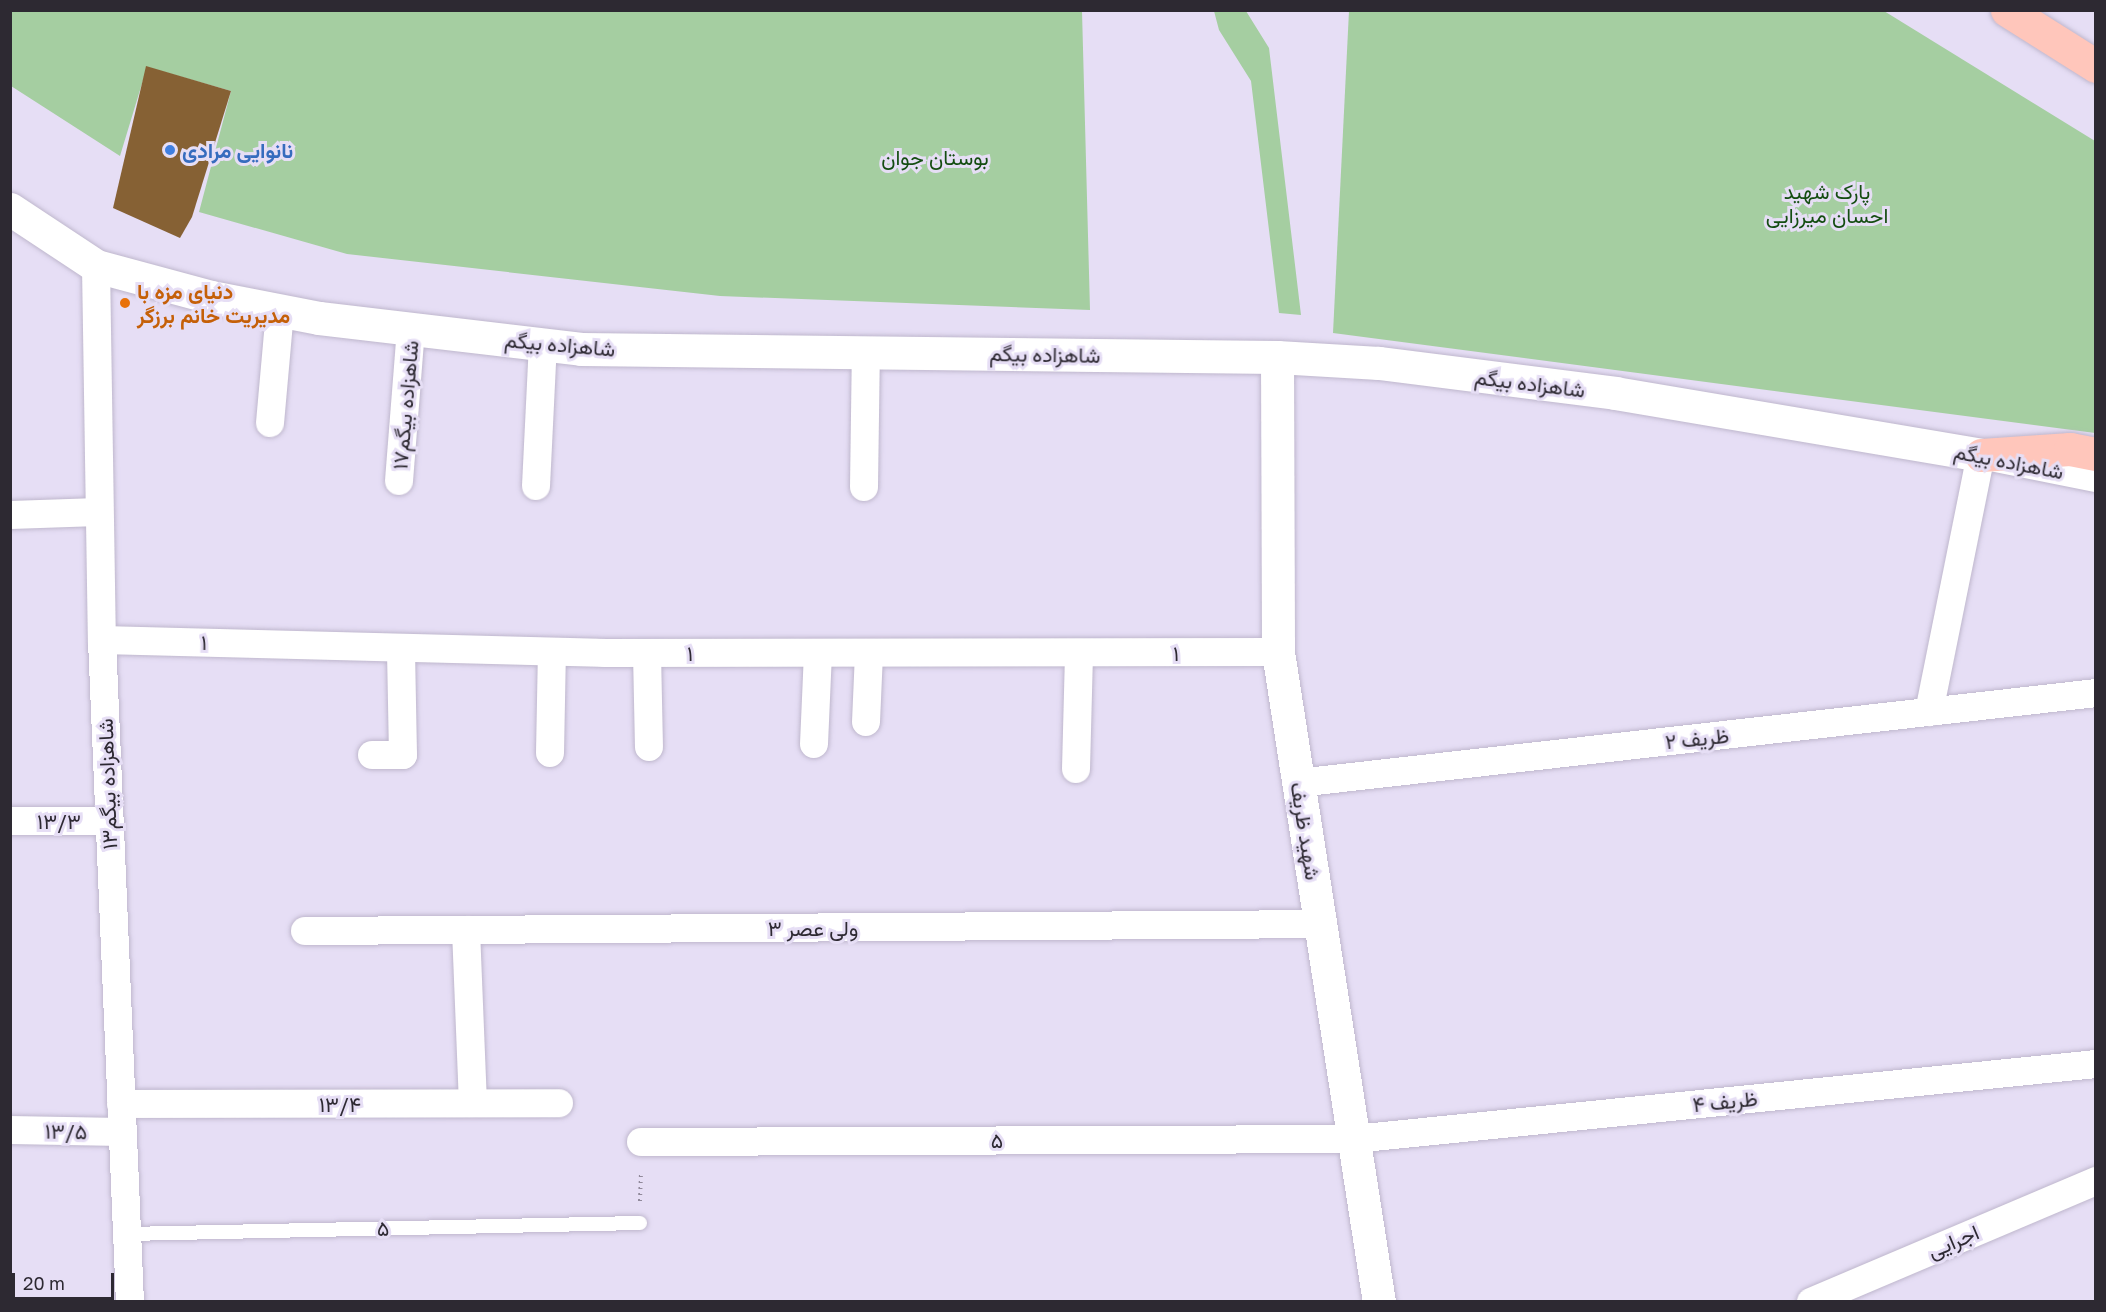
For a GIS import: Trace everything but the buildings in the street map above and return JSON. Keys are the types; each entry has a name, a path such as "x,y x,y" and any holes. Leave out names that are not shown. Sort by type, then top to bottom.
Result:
{"main road":[{"path":"2007,10 2096,66"},
{"path":"1981,455 2070,448 2096,454"}],"street":[{"name":"شاهزاده بیگم","path":"10,209 96,266 211,297 280,311 411,328 581,349 1277,357 1379,363 1615,393 1981,455 2096,478"},
{"name":"شاهزاده بیگم۱۳","path":"96,266 102,640 130,1302"},
{"path":"270,423 280,311"},
{"name":"شاهزاده بیگم۱۷","path":"399,481 411,328"},
{"path":"536,486 543,344"},
{"path":"864,487 866,352"},
{"name":"شهید ظریف","path":"1277,357 1278,652 1379,1302"},
{"path":"1929,712 1981,455"},
{"path":"10,515 99,512"},
{"name":"۱","path":"102,640 647,653 1278,652"},
{"path":"372,755 403,755 401,648"},
{"path":"550,753 552,652"},
{"path":"647,653 649,747"},
{"path":"814,744 818,653"},
{"path":"866,722 869,653"},
{"path":"1076,770 1079,653"},
{"name":"ظریف ۲","path":"1298,783 2096,693"},
{"name":"۱۳/۳","path":"10,821 108,821"},
{"name":"ولی عصر ۳","path":"305,932 1322,924"},
{"path":"466,930 473,1104"},
{"name":"ظریف ۴","path":"1354,1139 2096,1064"},
{"name":"۱۳/۴","path":"122,1118 473,1104 559,1103"},
{"name":"۱۳/۵","path":"10,1130 122,1118"},
{"name":"۵","path":"641,1142 1354,1139"},
{"name":"اجرایی","path":"1811,1302 2096,1181"}],"lane":[{"name":"۵","path":"127,1234 640,1223"}],"path":[{"path":"640,1223 641,1142"}],"green space":[{"name":"بوستان جوان","path":"10,11 1082,11 1090,310 720,296 347,254 199,212 231,91 147,67 120,156 11,86"},
{"path":"1214,11 1246,11 1269,48 1301,315 1279,313 1251,81 1219,30"},
{"name":"پارک شهید احسان میرزایی","path":"1349,11 1884,11 2095,141 2095,433 1333,333"}],"place":[{"name":"نانوایی مرادی","path":"170,150"},
{"name":"دنیای مزه با مدیریت خانم برزگر","path":"125,303"}]}
